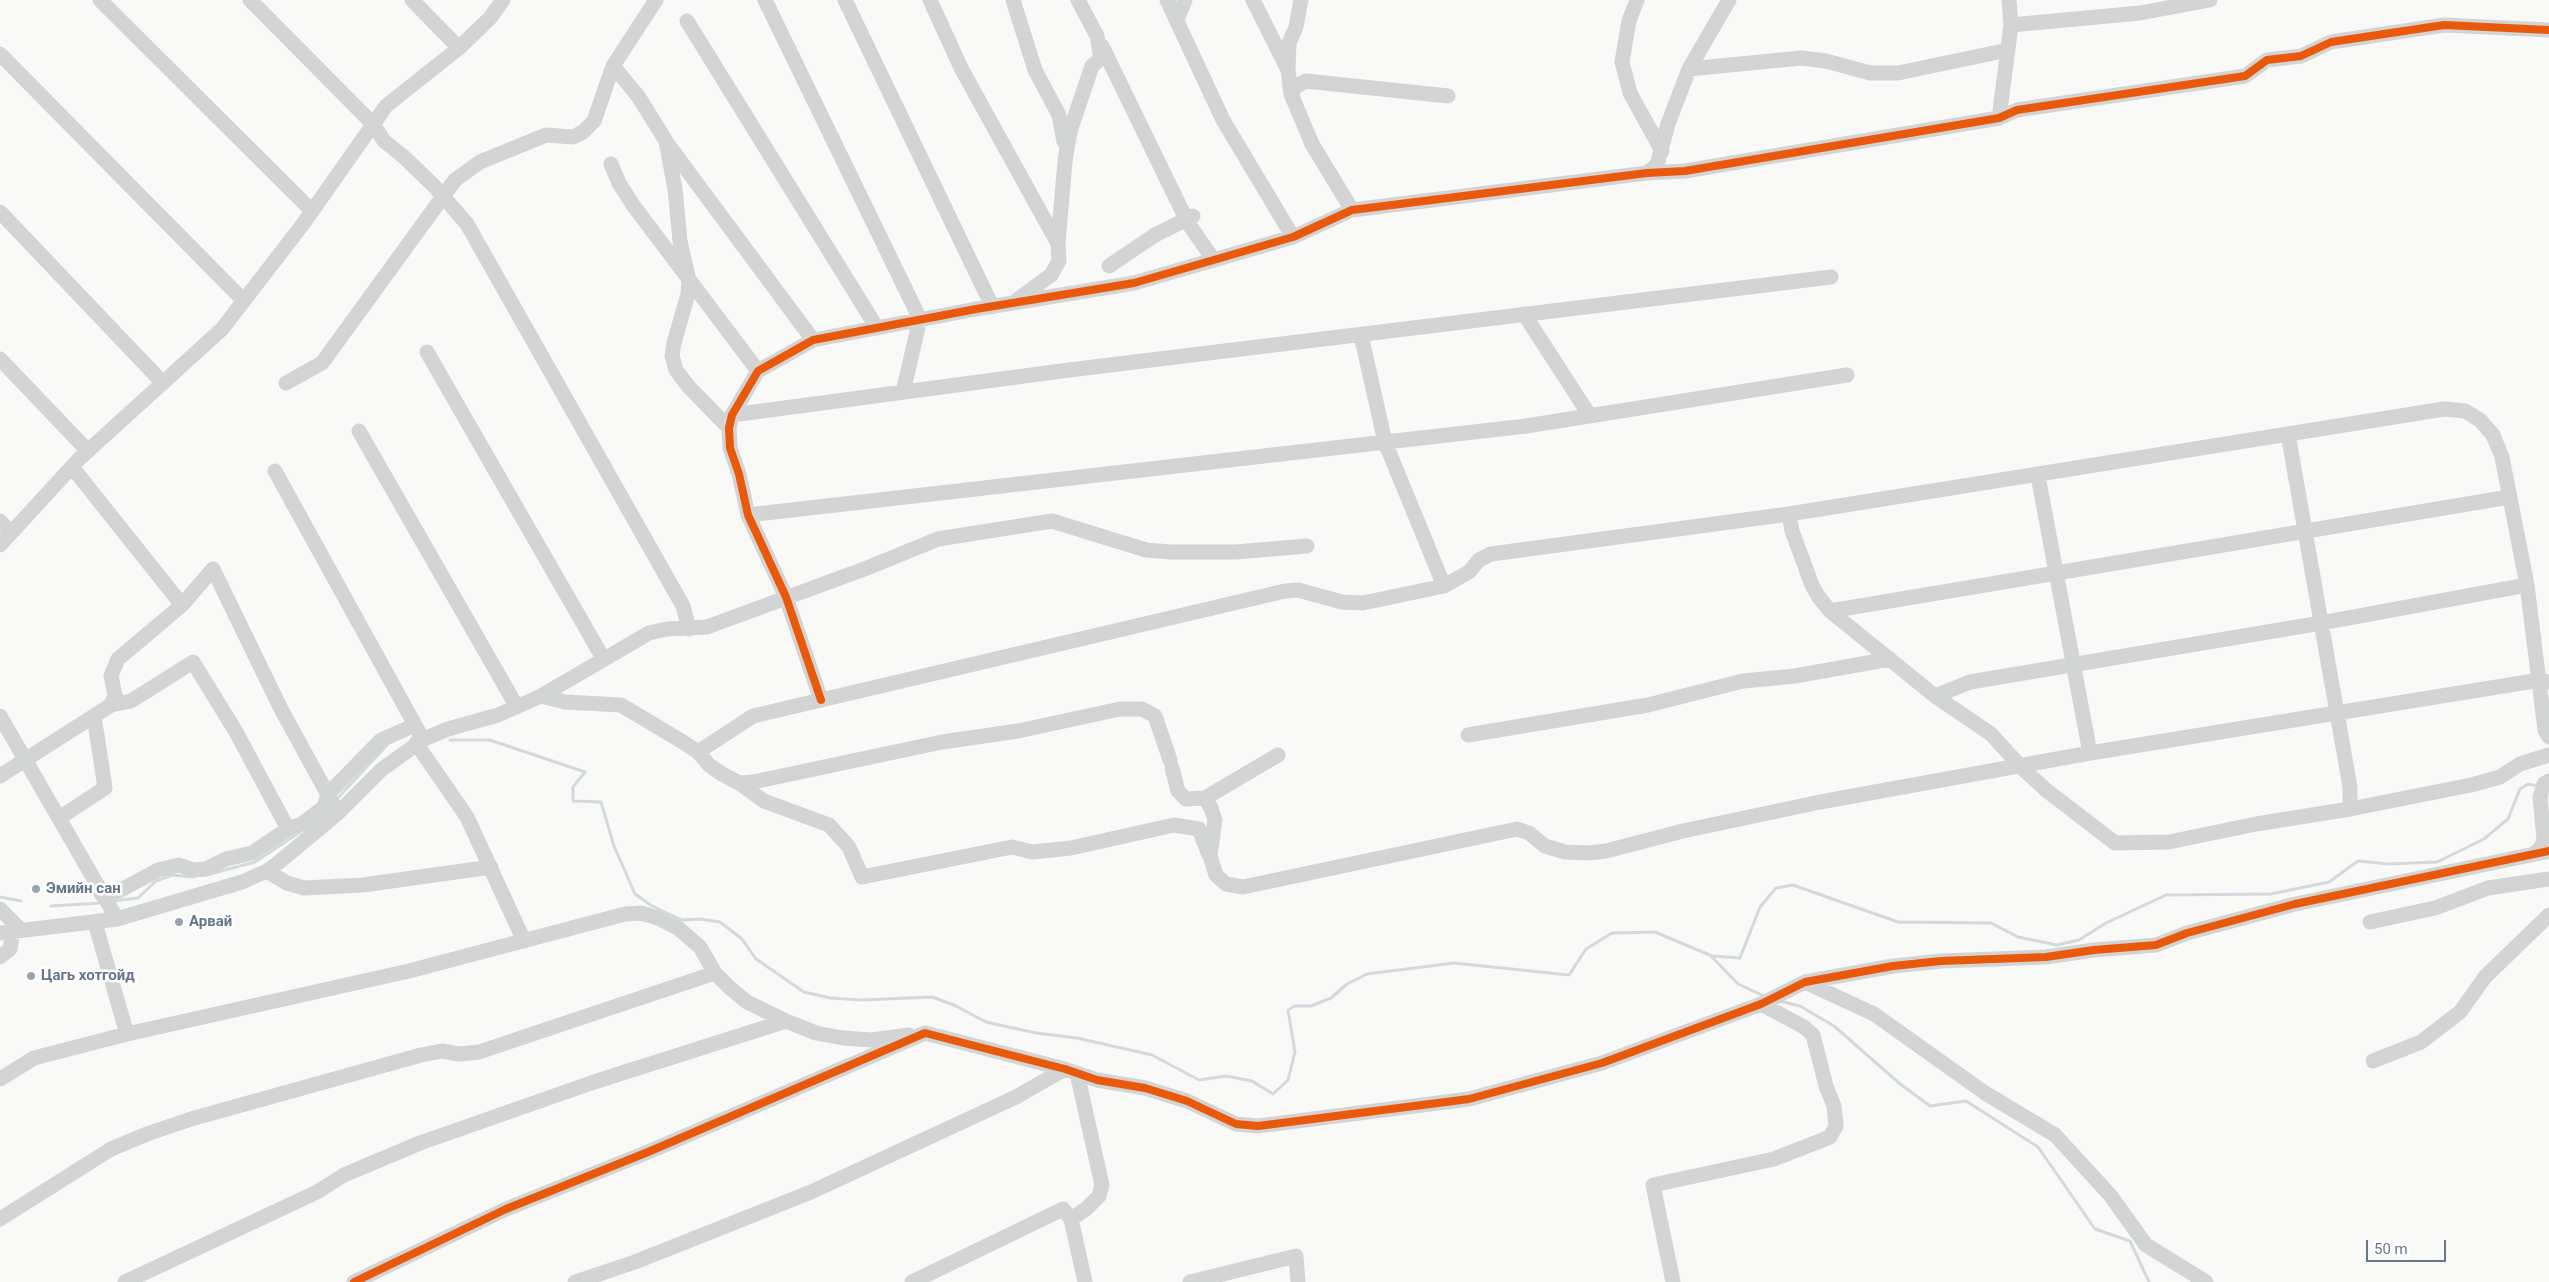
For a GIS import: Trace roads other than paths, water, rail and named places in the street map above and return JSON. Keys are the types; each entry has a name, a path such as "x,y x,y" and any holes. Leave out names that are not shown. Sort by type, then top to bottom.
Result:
{"street":[{"path":"100,0 312,212"},
{"path":"250,0 373,124 384,141 404,157 442,195 472,233 683,606 689,629"},
{"path":"412,0 459,48"},
{"path":"425,0 428,16"},
{"path":"0,544 88,451 222,329 312,212 386,106 459,48 490,18 503,0"},
{"path":"286,383 322,363 410,244 454,180 480,162 546,135 573,136 583,132 594,121 613,66 656,0"},
{"path":"765,0 920,319 902,392"},
{"path":"845,0 992,306"},
{"path":"930,0 960,68 1058,243"},
{"path":"1013,0 1035,70 1059,115 1064,137 1065,161 1058,243 1060,261 1052,275 1014,303"},
{"path":"1078,0 1189,218 1213,259"},
{"path":"1167,0 1223,120 1293,237"},
{"path":"1177,20 1185,0"},
{"path":"1253,0 1288,70"},
{"path":"1301,0 1296,26 1289,43 1288,70 1291,94 1312,144 1352,210"},
{"path":"1637,0 1629,21 1622,62 1630,93 1662,151"},
{"path":"1647,173 1657,165 1668,124 1689,69 1722,7 1729,0"},
{"path":"1999,118 2011,25 2009,0"},
{"path":"2011,25 2140,14 2210,0"},
{"path":"687,20 877,328"},
{"path":"822,700 786,597 748,515 739,474 730,448 730,422 758,371 813,340 992,306 1134,283 1293,237 1352,210 1647,173 1685,171 1999,118 2017,110 2245,76 2267,60 2301,56 2331,42 2444,25 2549,30"},
{"path":"1065,161 1079,98 1092,66 1101,58 1097,36"},
{"path":"1689,69 1801,58 1826,61 1870,73 1898,73 2008,50"},
{"path":"0,54 244,301"},
{"path":"613,66 638,96 666,141 813,340"},
{"path":"1291,94 1296,86 1306,81 1448,96"},
{"path":"666,141 675,189 680,242 689,281 672,356 676,370 688,386 730,422"},
{"path":"612,164 618,183 689,281 758,371"},
{"path":"0,212 163,383"},
{"path":"1109,266 1155,235 1189,218"},
{"path":"730,422 902,392 1831,276"},
{"path":"1524,314 1590,416"},
{"path":"1361,335 1385,442 1444,586"},
{"path":"427,352 603,658"},
{"path":"0,359 88,451"},
{"path":"748,515 1526,426 1847,375"},
{"path":"698,752 753,716 1285,591 1298,590 1342,602 1363,603 1444,586 1469,572 1479,560 1491,554 1789,514 2038,476 2444,410 2465,411 2480,420 2493,435 2502,457 2544,681 2545,730 2549,736"},
{"path":"359,430 517,707"},
{"path":"2288,434 2350,787 2350,809"},
{"path":"72,467 182,604"},
{"path":"275,471 415,725 420,741 467,817 524,940"},
{"path":"2038,476 2090,753"},
{"path":"1830,611 2509,497"},
{"path":"1789,514 1792,531 1812,585 1830,611 1935,696 1991,734 2021,767 2054,796 2115,843 2169,842 2256,824 2350,809 2471,785 2500,777 2520,764 2549,755"},
{"path":"0,521 11,532"},
{"path":"11,931 117,919 232,885 267,871 338,813 381,770 420,741 517,707 542,696 603,658 649,633 667,629 689,629 707,626 938,539 1052,522 1146,550 1236,552 1308,546"},
{"path":"112,705 115,695 111,676 118,659 182,604 213,569 281,709 338,813"},
{"path":"1935,696 1970,682 2321,623 2527,585"},
{"path":"1468,735 1648,705 1744,681 1795,676 1890,658"},
{"path":"0,776 112,705 132,701 193,662 236,732 288,829"},
{"path":"542,696 565,702 621,705 698,752 715,770 739,783 764,801 830,825 849,847 862,877 1012,847 1032,852 1071,848 1174,825 1199,829 1216,875 1226,884 1243,887 1517,829 1529,832 1545,846 1565,852 1588,853 1682,830 1820,802 2090,753 2544,681"},
{"path":"739,783 753,782 942,742 1018,731 1120,709 1142,709 1155,716 1178,791 1186,799 1205,798 1278,755"},
{"path":"0,716 117,919"},
{"path":"59,818 105,788 94,716"},
{"path":"101,894 120,892 158,870 179,865 194,870 206,869 226,859 252,852 288,829 302,824 324,807 328,794 381,740 415,725"},
{"path":"2534,854 2541,847 2544,839 2540,791 2549,781"},
{"path":"1205,798 1215,820 1210,856"},
{"path":"0,1079 34,1058 127,1034 409,971 625,914 641,913 658,918 678,928 700,947 715,973 748,1002 786,1021 816,1032 844,1038 872,1040 925,1033 1071,1071 1097,1080 1145,1088 1187,1101 1236,1124 1258,1126 1469,1099 1602,1063 1761,1004 1806,982 1931,962 2046,958 2094,950 2156,945 2187,933 2295,904 2549,850"},
{"path":"267,871 287,883 304,888 363,885 491,867"},
{"path":"2370,922 2435,908 2488,888 2549,879"},
{"path":"0,909 11,931 10,949 0,957"},
{"path":"2373,1061 2421,1042 2460,1012 2485,977 2549,915"},
{"path":"95,923 127,1034"},
{"path":"0,1219 111,1150 146,1134 191,1119 385,1067 421,1055 442,1052 459,1054 479,1052 715,973"},
{"path":"1806,982 1874,1014 1985,1093 2055,1135 2110,1195 2146,1245 2206,1282"},
{"path":"1673,1282 1653,1185 1774,1159 1830,1137 1836,1126 1834,1106 1826,1086 1813,1035 1804,1027 1761,1004"},
{"path":"125,1282 317,1192 344,1175 420,1143 594,1082 786,1021"},
{"path":"354,1282 506,1210 674,1141 925,1033"},
{"path":"1071,1071 1102,1185 1099,1196 1086,1209 1071,1219"},
{"path":"575,1282 634,1262 811,1192 1071,1071"},
{"path":"912,1282 1063,1209 1071,1219 1085,1282"},
{"path":"1192,1282 1296,1256 1298,1282"}],"waterway":[{"path":"450,740 490,740 585,772 573,787 573,801 601,802 614,846 635,894 652,906 682,920 700,919 720,922 742,939 756,959 804,992 830,998 862,1000 932,997 954,1005 986,1022 1036,1033 1077,1038 1152,1055 1199,1080 1226,1076 1252,1081 1273,1094 1288,1080 1295,1052 1288,1010 1295,1006 1311,1006 1331,998 1347,984 1367,974 1454,963 1569,975 1586,949 1612,933 1655,932 1712,956 1740,958 1760,907 1776,888 1793,885 1898,922 1991,923 2018,937 2057,945 2079,940 2106,923 2166,895 2271,894 2329,882 2358,861 2388,864 2437,862 2484,839 2508,819 2520,789 2528,784 2538,786"},
{"path":"336,800 388,744"},
{"path":"210,874 255,862 300,832"},
{"path":"113,901 138,898 156,881 172,875 194,877"},
{"path":"0,897 21,901"},
{"path":"51,906 102,903"},
{"path":"1712,957 1738,984 1764,996"},
{"path":"1779,1001 1800,1006 1834,1026 1899,1083 1930,1106 1966,1101 2038,1147 2095,1229 2130,1241 2149,1282"}],"place":[{"name":"Эмийн сан","path":"36,889"},
{"name":"Арвай","path":"179,922"},
{"name":"Цагь хотгойд","path":"31,976"}]}
